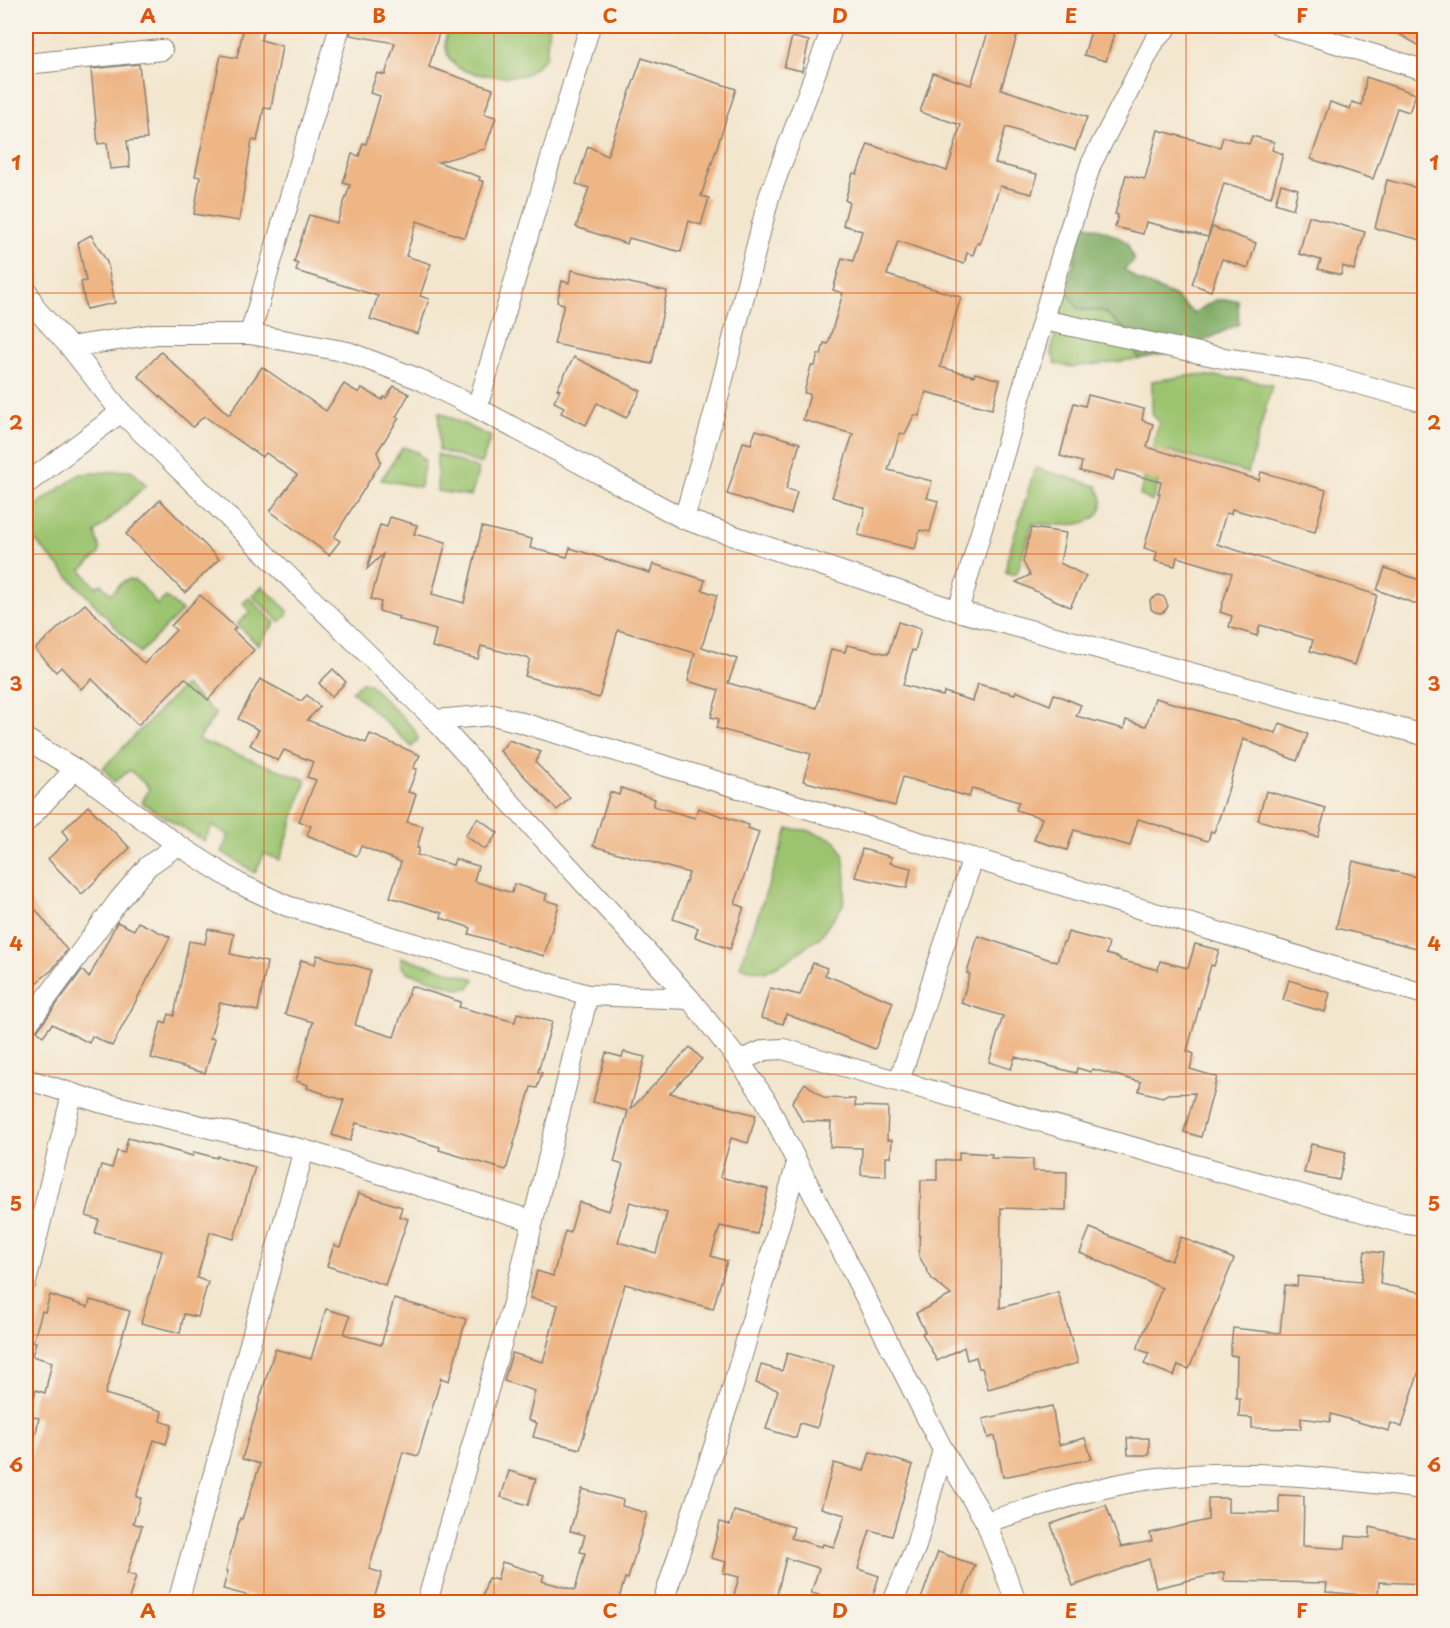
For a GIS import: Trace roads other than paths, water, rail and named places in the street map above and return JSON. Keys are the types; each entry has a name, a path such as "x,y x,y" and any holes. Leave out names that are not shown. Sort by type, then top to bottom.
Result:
{"street":[{"path":"250,334 340,26"},
{"path":"477,408 590,26"},
{"path":"684,519 714,414 769,196 833,26"},
{"path":"958,611 1064,247 1091,164 1155,40 1168,26"},
{"path":"1280,26 1425,70"},
{"path":"26,64 162,50"},
{"path":"26,289 31,310 70,347 121,412 435,720 690,999 739,1061 765,1099 943,1450 986,1522 1016,1602"},
{"path":"1043,320 1223,358 1313,371 1425,402"},
{"path":"70,347 156,334 250,334 348,352 419,379 684,519 958,611 1425,735"},
{"path":"26,484 121,412"},
{"path":"435,720 493,715 1425,994"},
{"path":"26,739 75,769 178,845 238,883 287,906 588,995 690,999"},
{"path":"26,822 75,769"},
{"path":"26,1026 118,900 148,866 178,845"},
{"path":"899,1081 974,858"},
{"path":"427,1602 513,1303 588,995"},
{"path":"739,1061 765,1050 783,1048 1390,1220 1425,1226"},
{"path":"26,1079 72,1094 304,1150 533,1221"},
{"path":"26,1282 72,1094"},
{"path":"178,1602 304,1150"},
{"path":"663,1602 728,1404 796,1163"},
{"path":"893,1602 916,1546 943,1450"},
{"path":"986,1522 1098,1490 1150,1479 1227,1473 1307,1477 1425,1489"}]}
